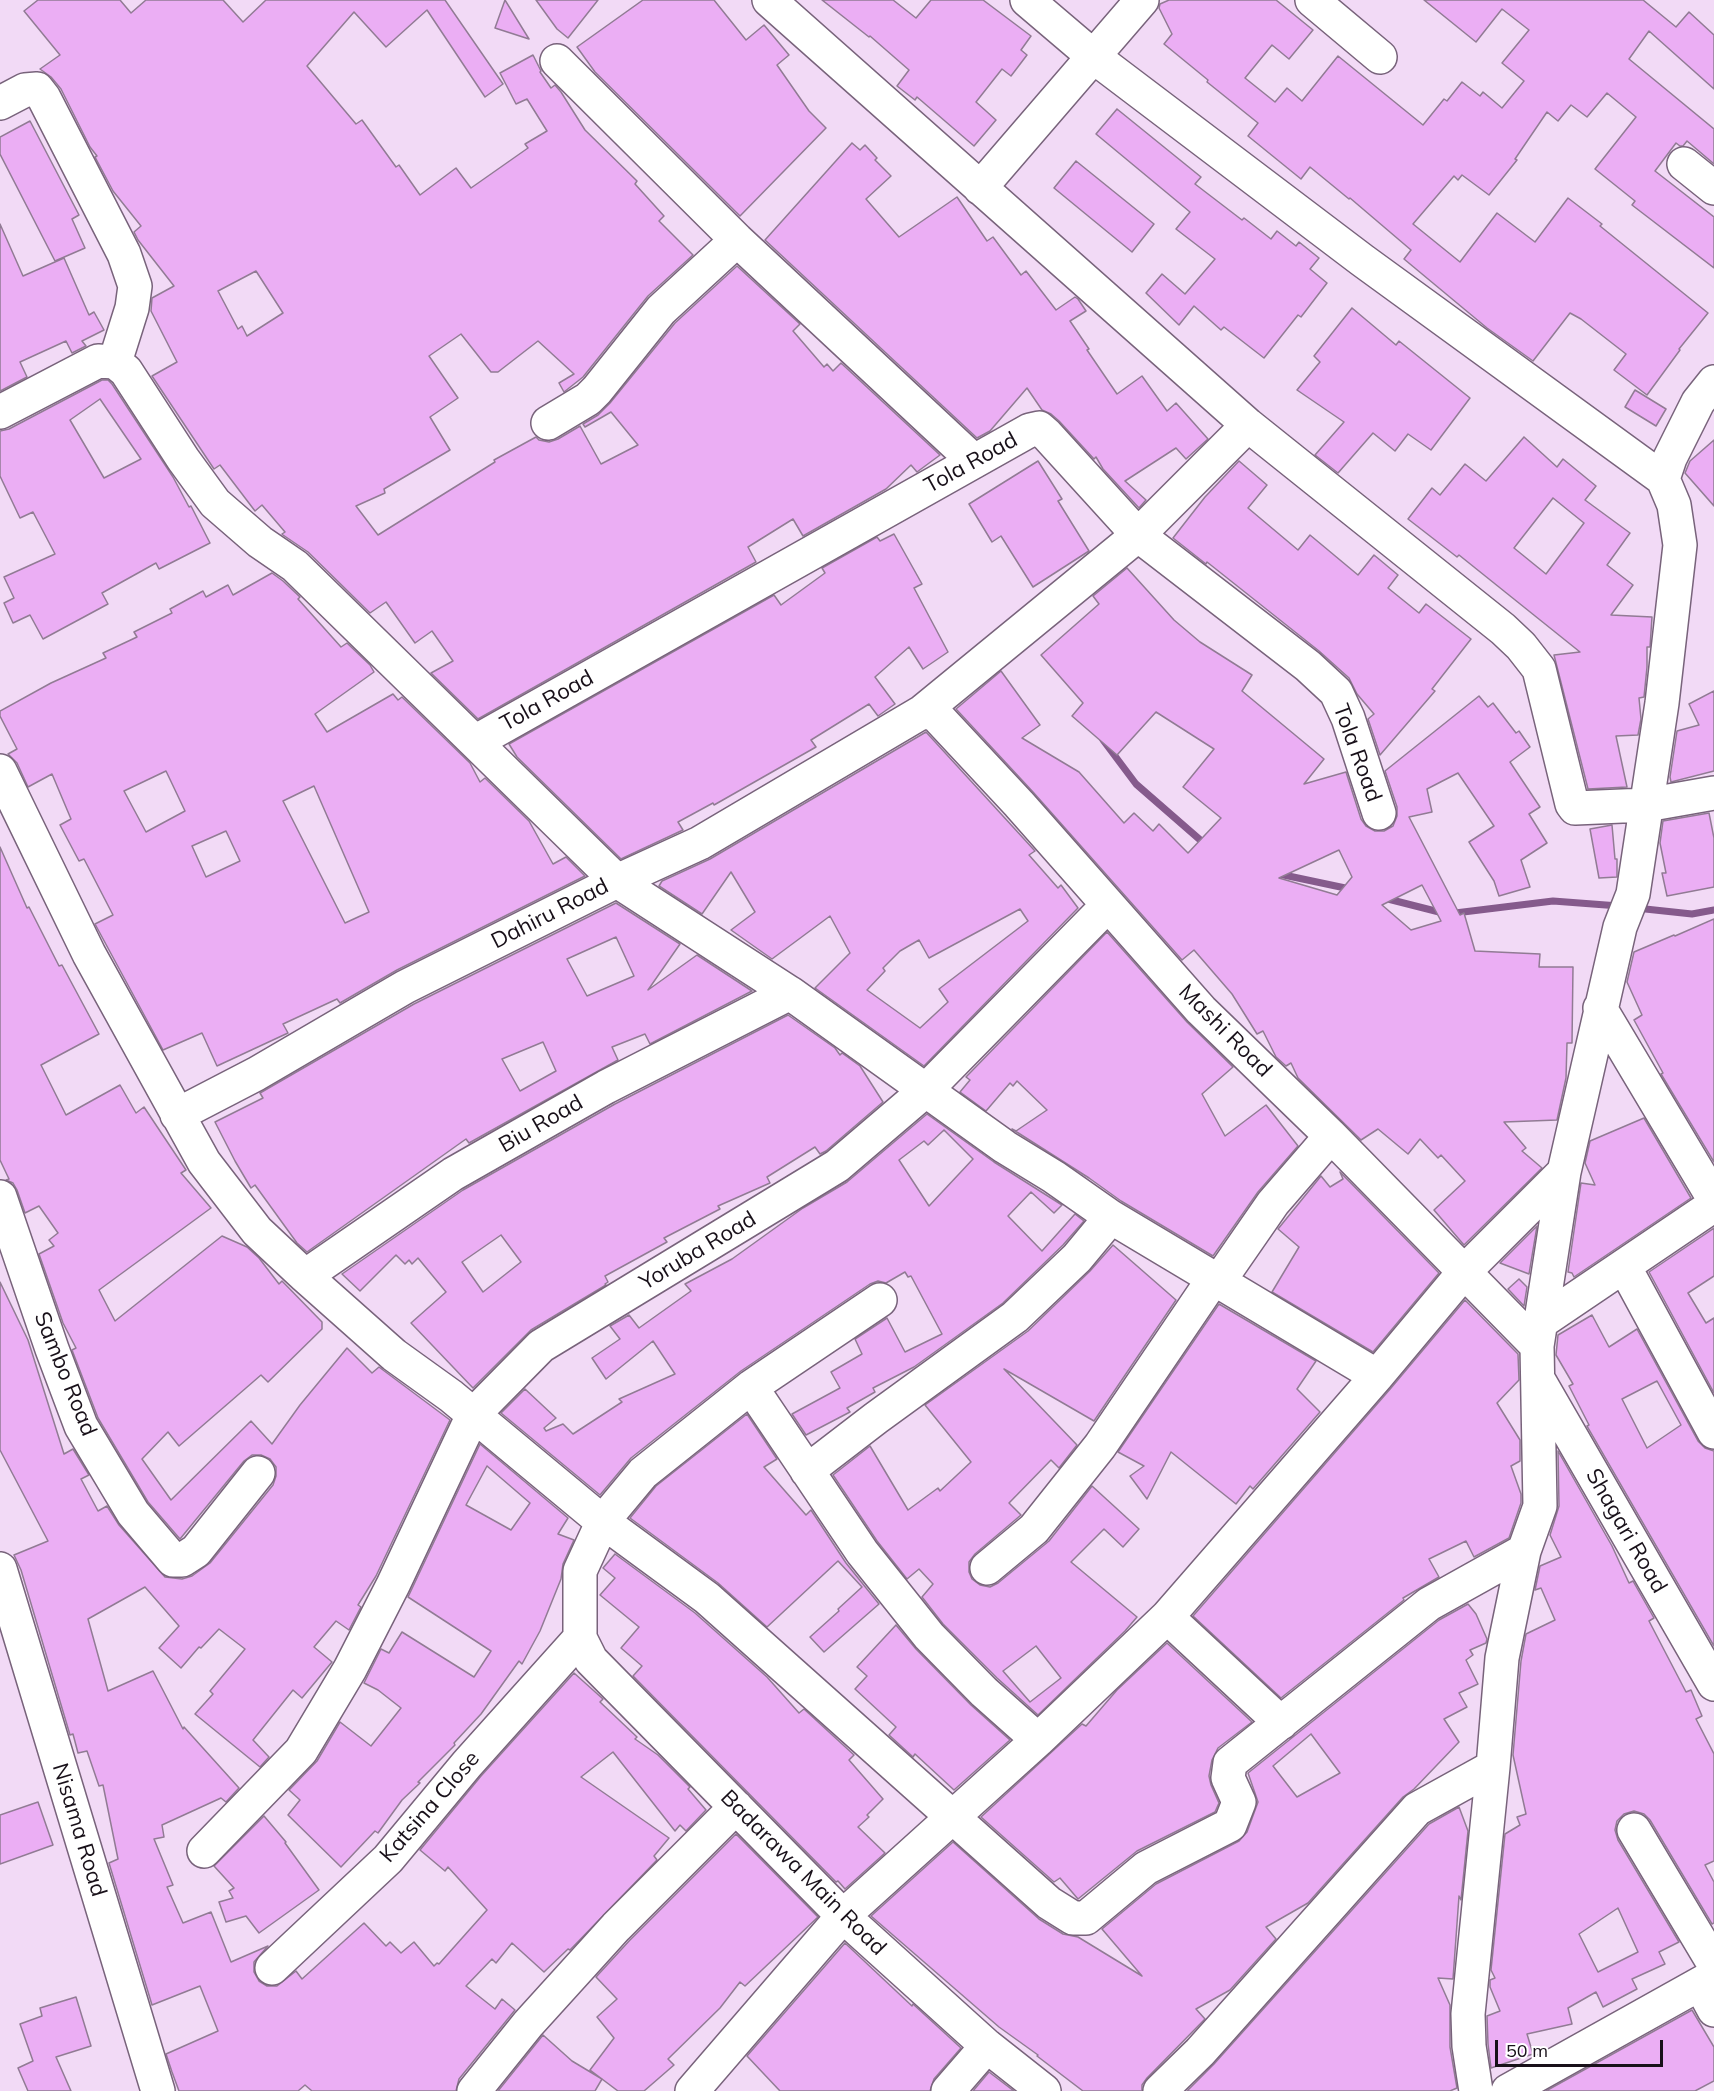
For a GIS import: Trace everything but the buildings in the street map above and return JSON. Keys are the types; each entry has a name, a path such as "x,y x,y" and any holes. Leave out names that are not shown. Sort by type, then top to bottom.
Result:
{"street":[{"path":"769,0 1248,424 1521,646 1539,669 1572,804 1575,808 1646,805 1714,793"},
{"path":"1027,0 1094,57 1362,260 1663,479 1674,505 1680,545 1663,692 1633,894 1620,927 1564,1172 1539,1334 1537,1378 1540,1506 1524,1551 1502,1658 1468,2014 1469,2046 1476,2091"},
{"path":"980,188 1142,0"},
{"path":"1312,0 1380,57"},
{"path":"557,61 737,240 974,461"},
{"path":"0,103 25,90 37,89 44,98 124,254 135,286 132,308 115,362"},
{"path":"1684,164 1714,188"},
{"path":"548,423 588,399 661,310 737,240"},
{"path":"0,412 98,361 115,362 126,371 183,459 216,503 260,542 295,566 617,881 790,993 1005,1147 1111,1216 1377,1376"},
{"path":"1663,479 1670,458 1698,402 1714,382"},
{"name":"Dahiru Road","path":"177,1115 256,1074 405,987 617,881 700,843 922,712 1138,535 1248,424"},
{"name":"Tola Road","path":"475,742 1029,430 1039,428 1138,535 1308,666 1336,692 1348,718 1379,813"},
{"name":"Mashi Road","path":"922,712 935,714 1019,804 1201,1010 1331,1136 1464,1272 1539,1334"},
{"path":"0,771 89,954 177,1115 204,1162 257,1231 394,1355 451,1396 603,1521 707,1599 909,1776 951,1818 1049,1903 1073,1918 1086,1918 1146,1868 1230,1825 1239,1802 1227,1778 1230,1763 1429,1604 1524,1551"},
{"name":"Yoruba Road","path":"204,1851 301,1751 350,1669 393,1585 473,1414 541,1346 837,1166 926,1090 1108,905"},
{"name":"Biu Road","path":"305,1276 453,1174 606,1087 790,993"},
{"path":"1600,1008 1714,1198"},
{"path":"987,1568 1034,1529 1071,1483 1100,1446 1273,1203 1331,1136"},
{"path":"692,2091 843,1916 1038,1740 1167,1617 1377,1376 1464,1272 1564,1172"},
{"name":"Sambo Road","path":"0,1197 81,1426 133,1513 173,1560 182,1560 196,1551 258,1473"},
{"path":"1539,1334 1624,1266 1714,1205"},
{"path":"807,1470 1015,1317 1077,1258 1111,1216"},
{"path":"1624,1266 1714,1432"},
{"path":"580,1638 580,1571 603,1521 643,1473 751,1387 880,1300"},
{"name":"Shagari Road","path":"1537,1378 1714,1684"},
{"path":"751,1387 862,1552 929,1636 984,1692 1038,1740"},
{"name":"Nisama Road","path":"0,1569 158,2091"},
{"path":"1167,1617 1281,1723"},
{"name":"Badarawa Main Road","path":"580,1638 591,1660 843,1916 987,2046 1044,2091"},
{"name":"Katsina Close","path":"272,1968 388,1859 467,1764 580,1638"},
{"path":"1160,2091 1200,2052 1417,1809 1493,1767"},
{"path":"474,2091 528,2024 616,1927 736,1807"},
{"path":"1508,2091 1710,1983 1634,1830"},
{"path":"948,2091 987,2046"}],"waterway":[{"path":"1103,740 1136,784 1206,845"},
{"path":"1279,874 1350,889"},
{"path":"1384,898 1447,914 1553,901 1619,906"},
{"path":"1636,908 1692,914 1714,910"}]}
